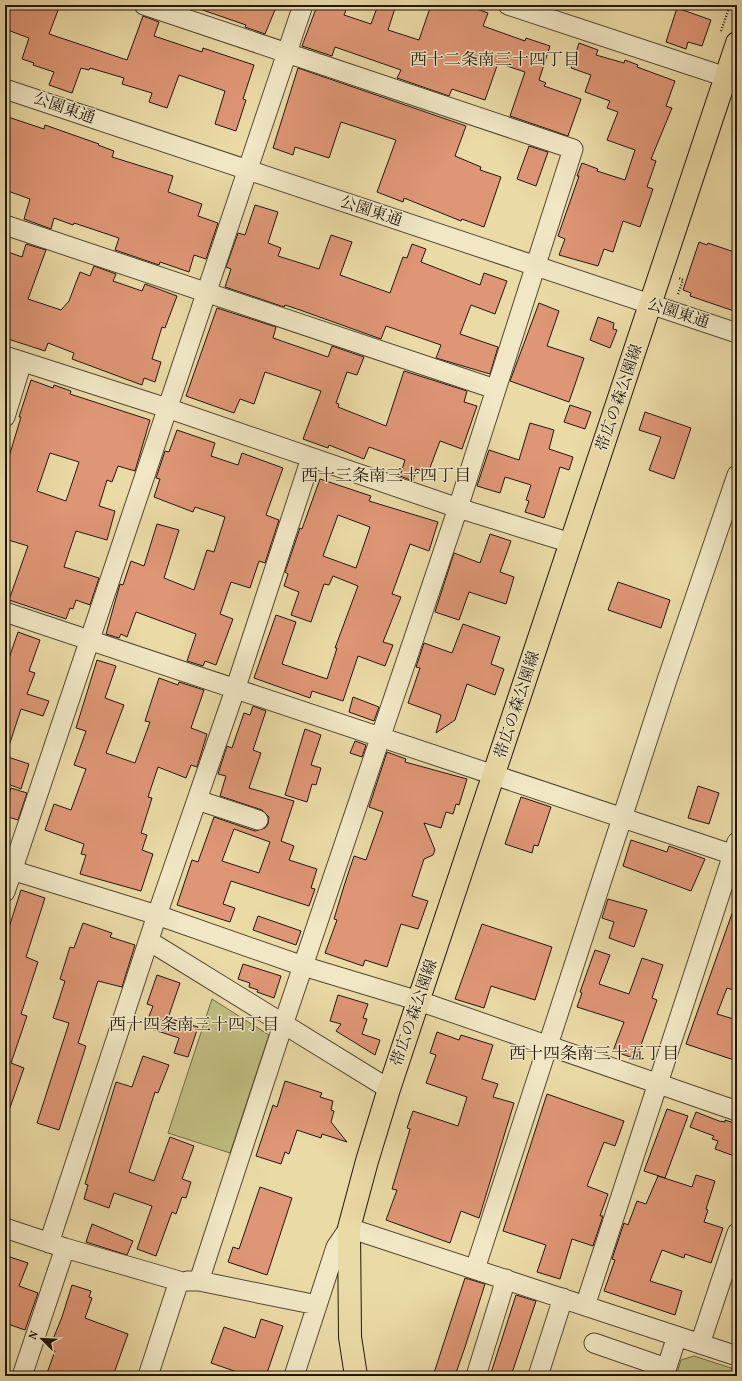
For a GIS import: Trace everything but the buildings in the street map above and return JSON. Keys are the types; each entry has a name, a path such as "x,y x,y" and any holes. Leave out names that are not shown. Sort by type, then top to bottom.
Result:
{"main road":[{"name":"帯広の森公園線","path":"356,1376 350,1337 349,1228 367,1161 389,1090 737,43"}],"street":[{"path":"144,5 572,149 458,508 283,1025 199,1281"},
{"path":"5,892 10,859 90,640 303,5"},
{"path":"517,6 726,77"},
{"name":"公園東通","path":"5,89 535,267 737,333"},
{"path":"5,225 496,389"},
{"path":"5,417 14,359 167,408 458,508 571,543"},
{"path":"22,1376 57,1245 157,915 235,690 311,458"},
{"path":"475,1269 546,1045 667,680 737,475"},
{"path":"5,612 622,818 736,851 657,1083 585,1306"},
{"path":"197,800 258,820"},
{"path":"10,859 157,915 304,966 419,1001 737,1111"},
{"path":"149,941 389,1090"},
{"path":"5,1228 179,1281 199,1281 317,1305"},
{"path":"294,1376 336,1248 349,1228 737,1356"},
{"path":"700,1344 737,1233"},
{"path":"476,1376 506,1279"},
{"path":"148,1376 179,1281"},
{"path":"538,1376 563,1298"},
{"path":"594,1343 665,1372 677,1336"}],"shaded area":[{"path":"212,999 269,1035 230,1153 168,1133"},
{"path":"694,1356 737,1370 737,1376 676,1376 681,1360"}],"district":[{"name":"西十二条南三十四丁目","path":"495,60"},
{"name":"西十三条南三十四丁目","path":"386,476"},
{"name":"西十四条南三十四丁目","path":"194,1025"},
{"name":"西十四条南三十五丁目","path":"594,1054"}]}
